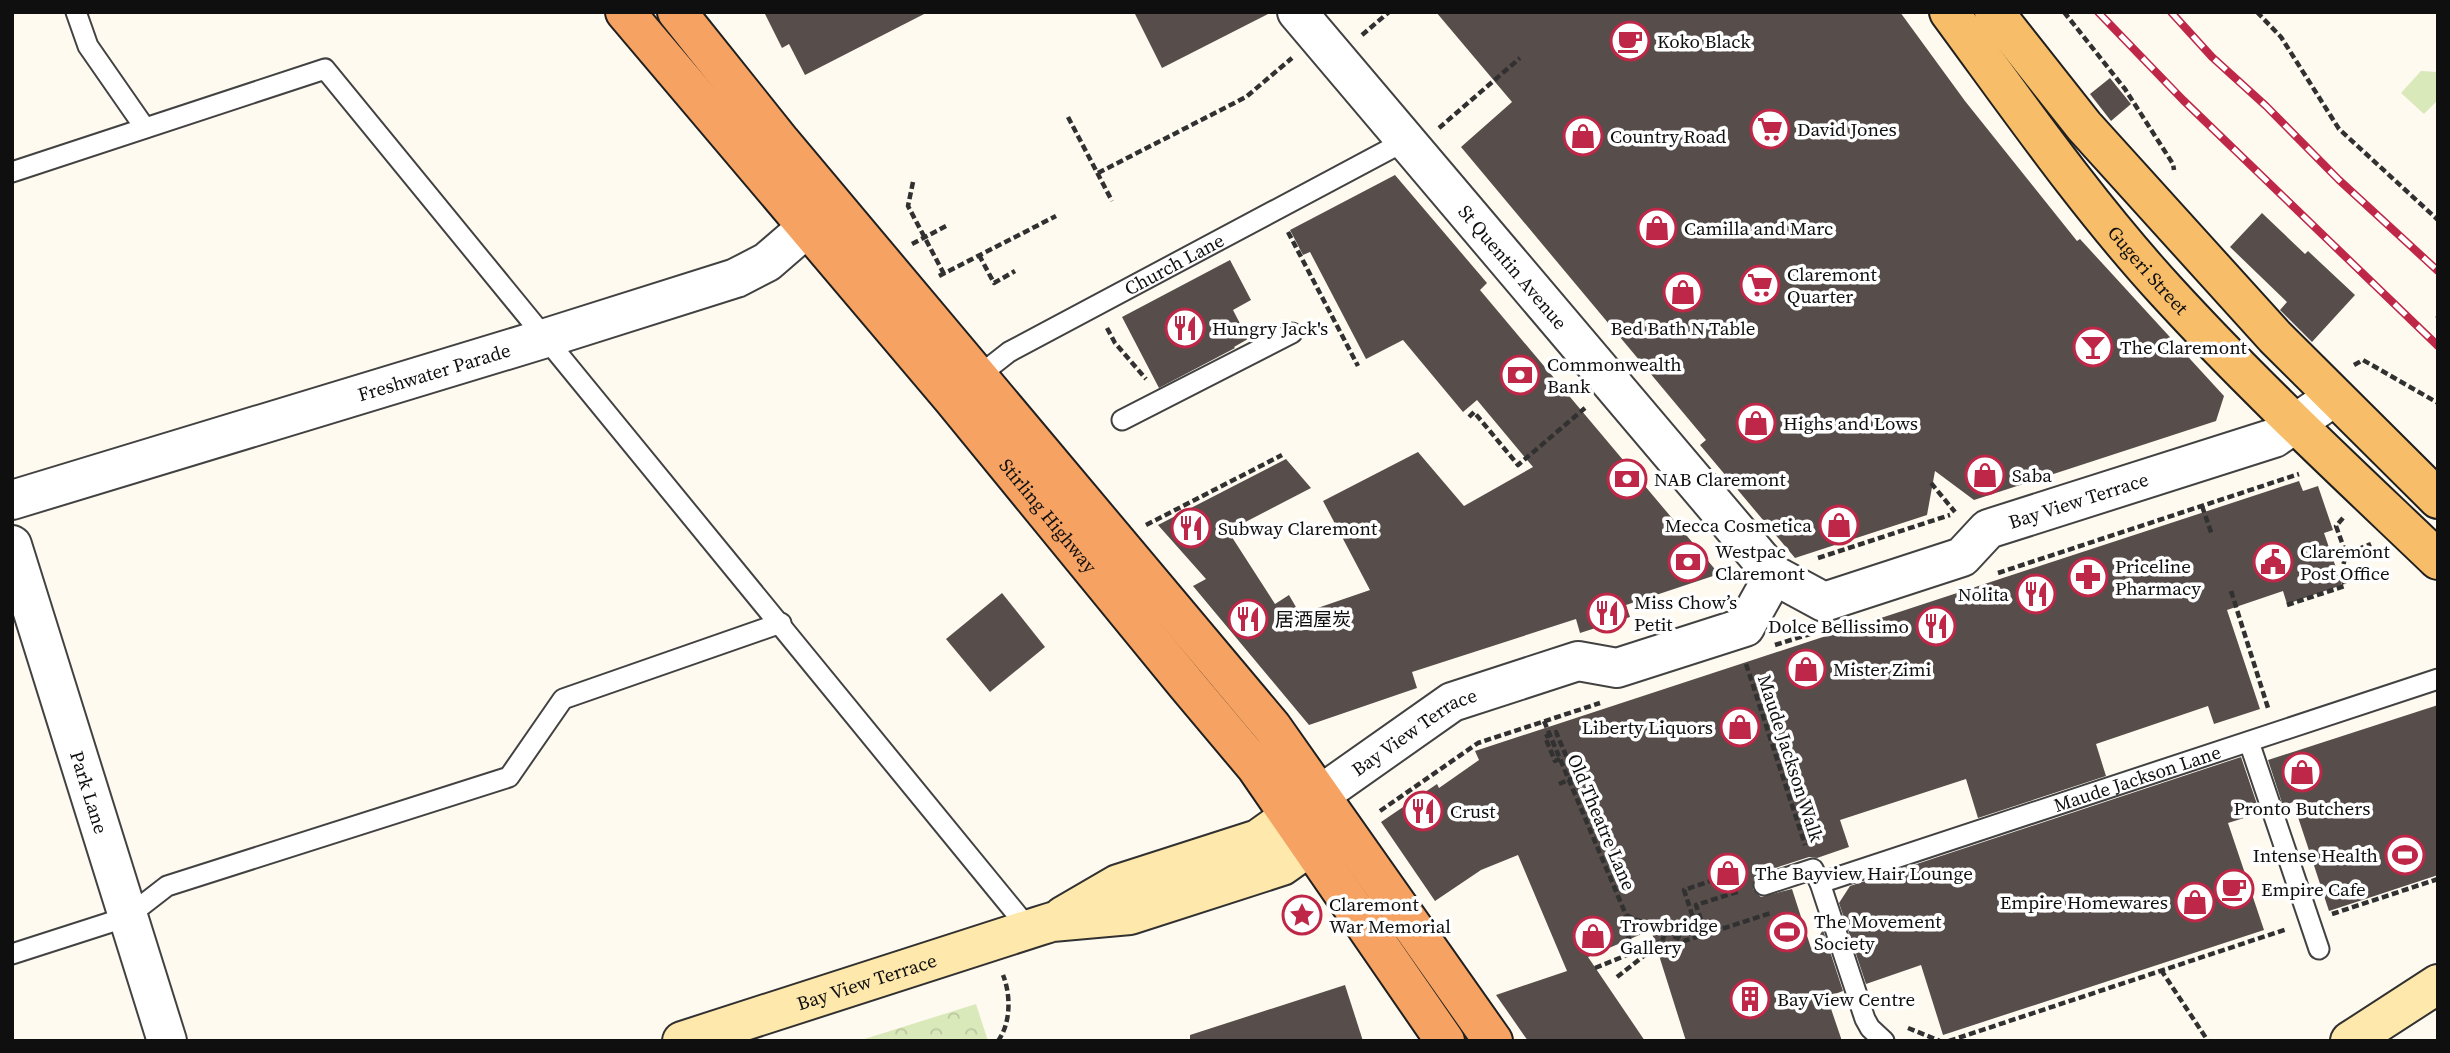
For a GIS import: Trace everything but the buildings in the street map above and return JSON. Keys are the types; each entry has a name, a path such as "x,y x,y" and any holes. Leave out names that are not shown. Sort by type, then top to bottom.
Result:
{"highway":[{"name":"Stirling Highway","path":"625,12 821,216 965,387 1272,727 1316,820 1445,1041"},
{"name":"Stirling Highway","path":"677,12 821,216"},
{"name":"Stirling Highway","path":"1316,820 1493,1041"}],"main road":[{"name":"Gugeri Street","path":"1949,12 2086,198 2166,291 2294,425 2438,560"},
{"path":"1994,12 2084,126 2275,337 2343,382 2438,499"},
{"name":"Bay View Terrace","path":"682,1041 1041,926 1118,884 1316,820"},
{"path":"2350,1041 2438,984"}],"street":[{"name":"St Quentin Avenue","path":"1297,12 1422,135 1774,575 1824,602"},
{"name":"Freshwater Parade","path":"12,500 737,278 767,262 821,216"},
{"name":"Bay View Terrace","path":"1824,602 1962,556 1988,529 2274,438 2294,425 2343,382"},
{"name":"Park Lane","path":"12,545 167,1041"},
{"name":"Bay View Terrace","path":"1316,820 1452,702 1578,662 1617,668 1745,627 1774,575"}],"lane":[{"path":"76,12 88,47 145,128"},
{"path":"12,172 325,69 780,623 1041,926"},
{"name":"Church Lane","path":"965,387 1009,352 1422,135"},
{"path":"1122,420 1292,332"},
{"path":"12,954 127,917 167,886 509,777 563,699 780,623"},
{"name":"Maude Jackson Lane","path":"1764,885 1816,876 2249,742 2438,678"},
{"path":"2249,742 2319,949"},
{"path":"1816,876 1866,1019 1870,1028 1884,1041"}],"path":[{"path":"1361,36 1389,12"},
{"path":"2064,12 2129,96 2173,164 2176,176"},
{"path":"2258,12 2281,37 2339,129 2438,220"},
{"path":"1098,173 1246,97 1298,53"},
{"path":"1422,135 1520,58"},
{"path":"1068,117 1112,201"},
{"path":"913,182 908,206 944,274"},
{"path":"936,277 1056,216"},
{"path":"925,237 946,226"},
{"path":"1286,228 1358,366"},
{"path":"979,255 993,283 1015,271"},
{"path":"1104,321 1115,343 1150,383"},
{"path":"2343,382 2363,360 2437,401"},
{"path":"1469,417 1474,412 1518,465 1592,402"},
{"path":"1139,528 1282,455"},
{"path":"1931,483 1955,513"},
{"path":"2202,506 2212,535"},
{"path":"2287,606 2345,586 2341,574 2346,554 2336,526 2351,509"},
{"path":"2346,554 2369,546 2374,541"},
{"name":"Maude Jackson Walk","path":"1743,656 1816,876"},
{"name":"Old Theatre Lane","path":"1544,721 1626,915 1684,941 1699,936"},
{"path":"1560,759 1555,761 1545,737 1556,732 1594,822 1600,819"},
{"path":"1559,784 1575,777"},
{"path":"1745,870 1684,890 1699,936 1780,909"},
{"path":"1949,1041 2438,879"},
{"path":"1678,938 1684,926 1701,920 1696,905 1728,895"},
{"path":"1626,915 1626,931 1634,952"},
{"path":"1617,976 1645,955 1664,947 1662,941 1666,932"},
{"path":"991,941 1005,980 1008,1013 1004,1031 998,1041"},
{"path":"1595,968 1662,941"},
{"path":"2161,970 2208,1041"}],"green space":[{"path":"2421,71 2438,72 2438,100 2424,114 2401,93"},
{"path":"976,1004 988,1041 858,1041"}],"railway":[{"path":"2098,12 2183,100 2438,346"},
{"path":"2171,12 2212,57 2438,271"}],"place":[{"name":"Koko Black","path":"1630,41"},
{"name":"David Jones","path":"1770,129"},
{"name":"Country Road","path":"1583,136"},
{"name":"Camilla and Marc","path":"1657,228"},
{"name":"Claremont Quarter","path":"1760,285"},
{"name":"Bed Bath N Table","path":"1683,292"},
{"name":"Hungry Jack's","path":"1185,328"},
{"name":"The Claremont","path":"2093,347"},
{"name":"Commonwealth Bank","path":"1520,375"},
{"name":"Highs and Lows","path":"1756,423"},
{"name":"Saba","path":"1985,475"},
{"name":"NAB Claremont","path":"1627,479"},
{"name":"Mecca Cosmetica","path":"1839,525"},
{"name":"Subway Claremont","path":"1191,528"},
{"name":"Westpac Claremont","path":"1688,562"},
{"name":"Claremont Post Office","path":"2273,562"},
{"name":"Priceline Pharmacy","path":"2088,577"},
{"name":"Nolita","path":"2036,594"},
{"name":"Miss Chow’s Petit","path":"1607,613"},
{"name":"居酒屋炭","path":"1248,619"},
{"name":"Dolce Bellissimo","path":"1936,626"},
{"name":"Mister Zimi","path":"1806,669"},
{"name":"Liberty Liquors","path":"1740,727"},
{"name":"Pronto Butchers","path":"2302,772"},
{"name":"Crust","path":"1423,811"},
{"name":"Intense Health","path":"2405,855"},
{"name":"The Bayview Hair Lounge","path":"1728,873"},
{"name":"Empire Cafe","path":"2234,889"},
{"name":"Empire Homewares","path":"2195,902"},
{"name":"Claremont War Memorial","path":"1302,915"},
{"name":"The Movement Society","path":"1787,932"},
{"name":"Trowbridge Gallery","path":"1593,936"},
{"name":"Bay View Centre","path":"1750,999"}]}
